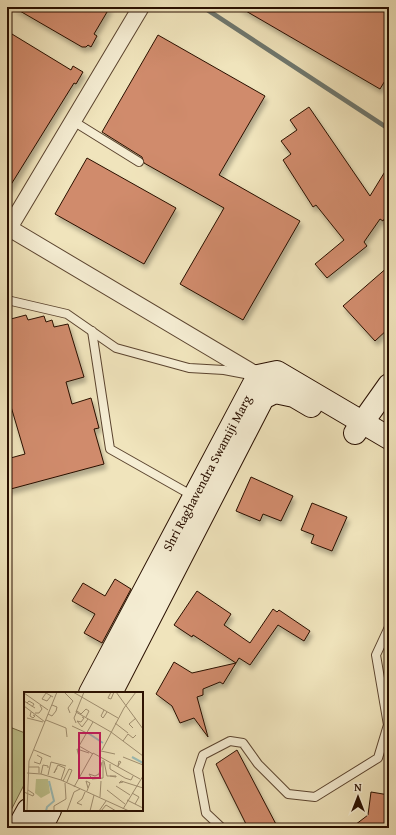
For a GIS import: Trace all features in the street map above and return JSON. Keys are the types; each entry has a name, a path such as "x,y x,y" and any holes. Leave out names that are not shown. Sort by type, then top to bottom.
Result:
{"street":[{"path":"141,7 8,228 258,376 274,392 310,399"},
{"path":"258,376 277,372 310,399 377,434 389,385"},
{"name":"Shri Raghavendra Swamiji Marg","path":"91,692 123,649 169,561 258,376"},
{"name":"Shri Raghavendra Swamiji Marg","path":"201,494 263,398 274,392"},
{"name":"Shri Raghavendra Swamiji Marg","path":"111,692 123,649"},
{"path":"18,828 27,811"},
{"path":"41,828 50,811"}],"lane":[{"path":"73,121 140,162"},
{"path":"7,300 67,314 116,348 189,368 224,370 258,376"},
{"path":"92,331 110,449 201,494"},
{"path":"222,828 206,813 198,770 203,755 230,741 243,743 258,764 288,794 315,797 378,758 388,726 376,655 389,627"}],"green space":[{"path":"7,726 24,733 24,785 7,818"}],"building":[{"path":"13,7 110,7 94,34 97,36 91,47 88,45 86,47 82,47"},
{"path":"239,7 389,7 389,74 380,89"},
{"path":"7,31 71,70 73,66 83,72 76,84 74,83 7,191"},
{"path":"158,35 265,96 219,175 300,221 243,320 180,284 224,208 144,163 142,157 102,132"},
{"path":"309,107 370,196 389,165 389,211 383,221 380,219 364,242 367,246 327,278 315,264 344,240 316,205 313,207 283,160 291,154 281,141 297,130 290,120"},
{"path":"87,158 176,208 144,264 55,214"},
{"path":"389,266 389,328 375,341 343,306"},
{"path":"26,315 28,320 44,316 46,322 52,320 54,327 68,324 84,377 66,382 72,404 91,398 99,428 94,429 104,464 7,490 7,459 25,454 7,393 7,320"},
{"path":"251,477 293,496 281,521 263,514 260,521 236,511"},
{"path":"312,503 347,517 332,551 311,543 314,535 301,530"},
{"path":"115,579 131,589 102,643 84,633 95,614 72,601 83,583 105,596"},
{"path":"197,591 231,614 224,625 250,643 273,609 277,612 279,610 310,631 304,641 278,625 250,665 239,658 236,663 193,635 192,637 174,625"},
{"path":"174,662 192,673 236,663 223,684 220,682 203,689 203,695 197,697 208,737 194,718 180,723 172,706 156,694"},
{"path":"237,750 278,828 248,828 216,764"},
{"path":"371,792 389,795 389,828 351,828 368,815"}],"waterway":[{"path":"203,7 389,129"}]}
